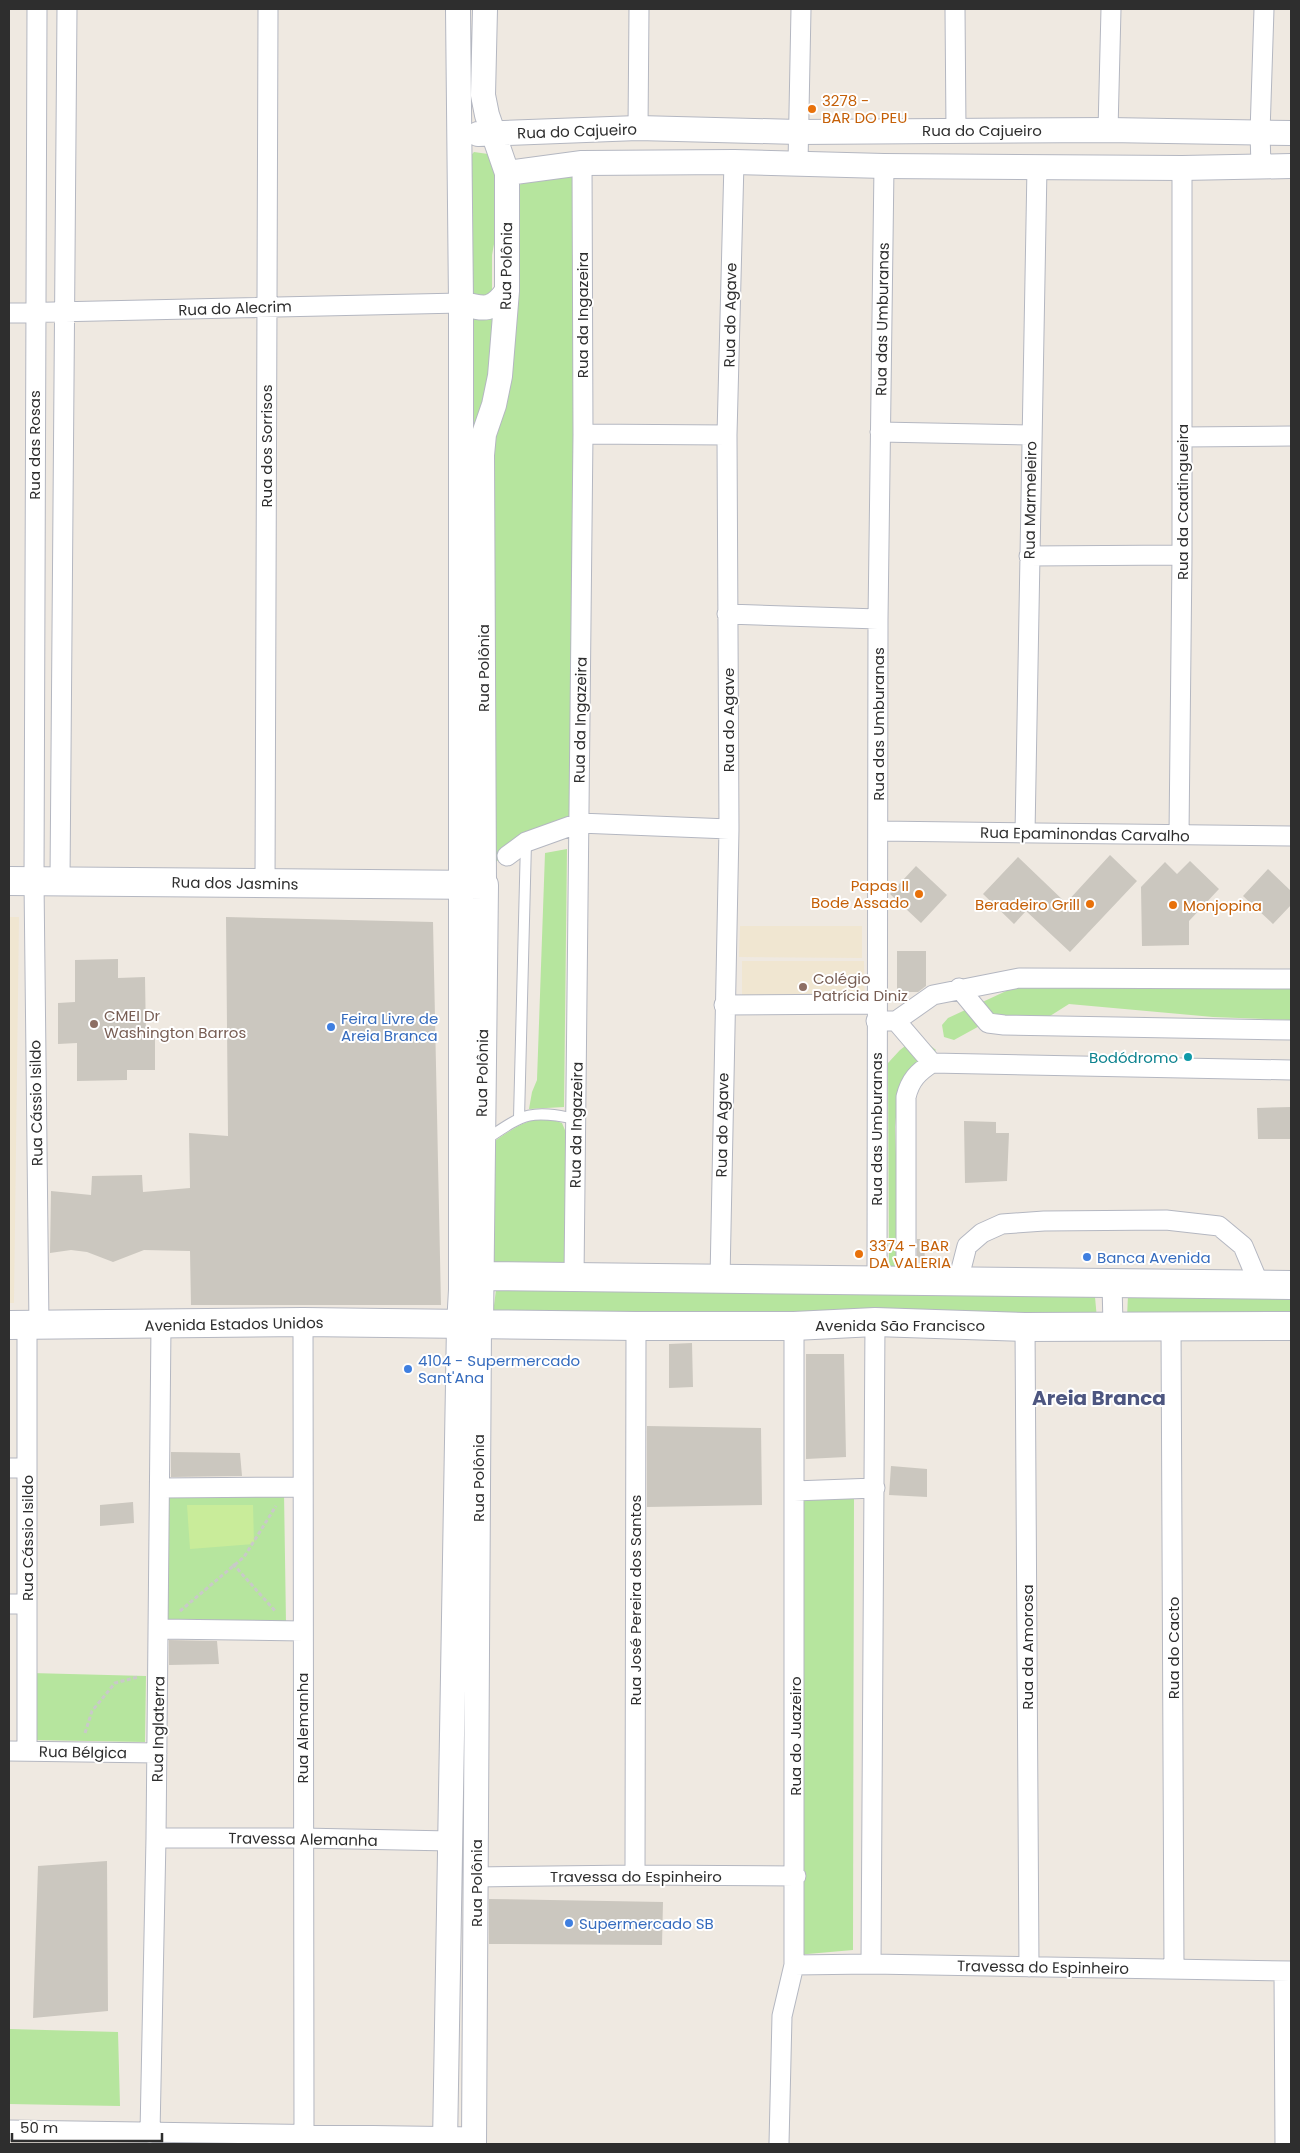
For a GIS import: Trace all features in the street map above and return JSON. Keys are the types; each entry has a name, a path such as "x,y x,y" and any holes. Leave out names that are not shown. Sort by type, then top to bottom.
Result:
{"main road":[{"name":"Rua dos Jasmins","path":"34,880 473,885"},
{"name":"Rua Polônia","path":"469,1325 470,1283 482,1142 473,885"},
{"path":"470,1283 574,1277 1291,1285"},
{"name":"Avenida Estados Unidos","path":"25,1326 303,1322 469,1325"},
{"name":"Avenida São Francisco","path":"469,1325 794,1326 875,1322 1025,1327 1113,1325 1171,1327 1291,1326"}],"street":[{"name":"Rua das Rosas","path":"34,880 34,314 37,9"},
{"name":"Rua das Rosas","path":"34,880 64,314 67,9"},
{"name":"Rua dos Sorrisos","path":"265,884 268,9"},
{"name":"Rua Polônia","path":"458,9 473,885"},
{"name":"Rua Polônia","path":"470,1283 473,885 482,455 484,434 494,405 500,376 507,290 506,172 486,115 484,95 486,9"},
{"path":"638,128 639,9"},
{"path":"798,163 800,9"},
{"path":"955,9 956,130"},
{"path":"1108,130 1111,9"},
{"path":"1261,166 1260,133 1264,9"},
{"name":"Rua do Cajueiro","path":"459,151 471,138 479,134 638,128 798,132 1108,130 1291,133"},
{"path":"506,172 582,163 734,162 884,166 1182,168 1291,166"},
{"name":"Rua do Agave","path":"720,1279 729,829 727,435 734,162"},
{"name":"Rua da Ingazeira","path":"574,1277 582,434 582,163"},
{"name":"Rua das Umburanas","path":"877,1281 878,619 884,166"},
{"name":"Rua Marmeleiro","path":"1025,833 1037,167"},
{"name":"Rua da Caatingueira","path":"1178,835 1182,555 1182,168"},
{"path":"462,303 475,307 491,307 498,304 507,290"},
{"name":"Rua do Alecrim","path":"9,314 462,303"},
{"path":"880,432 1031,435"},
{"path":"582,434 727,435"},
{"path":"1182,437 1291,436"},
{"path":"1029,556 1182,555"},
{"path":"727,614 878,619"},
{"path":"507,856 526,842 579,823 729,829"},
{"name":"Rua Epaminondas Carvalho","path":"878,831 1291,836"},
{"name":"Rua Cássio Isildo","path":"18,1751 18,1468 25,1326 34,880"},
{"path":"896,1021 934,995 958,988 1019,978 1291,979"},
{"path":"958,988 988,1023 1004,1025 1291,1030"},
{"path":"724,1005 876,1012 896,1021 932,1063"},
{"path":"906,1280 905,1103 910,1082 918,1073 932,1063 1291,1070"},
{"path":"958,1281 967,1246 982,1233 1002,1224 1044,1221 1166,1220 1219,1226 1243,1246 1259,1284"},
{"path":"1112,1284 1113,1325"},
{"name":"Rua Alemanha","path":"303,1322 293,1487 303,1631 304,2134"},
{"path":"871,1964 875,1322"},
{"name":"Rua Inglaterra","path":"150,2134 161,1488 161,1325"},
{"name":"Rua Polônia","path":"445,2140 450,1841 469,1325"},
{"name":"Rua Polônia","path":"469,1325 476,1877 474,2140"},
{"name":"Rua José Pereira dos Santos","path":"635,1874 636,1326"},
{"name":"Rua do Juazeiro","path":"779,2144 782,2016 794,1966 796,1876 794,1326"},
{"name":"Rua da Amorosa","path":"1025,1327 1029,1967"},
{"name":"Rua do Cacto","path":"1171,1327 1174,1968"},
{"path":"161,1488 293,1487"},
{"path":"794,1491 875,1488"},
{"path":"159,1629 303,1631"},
{"name":"Rua Bélgica","path":"18,1751 157,1753"},
{"name":"Travessa Alemanha","path":"156,1838 450,1841"},
{"name":"Travessa do Espinheiro","path":"476,1877 635,1874 796,1876"},
{"name":"Travessa do Espinheiro","path":"794,1966 871,1964 1288,1971"},
{"path":"1285,2144 1288,1971"},
{"path":"9,2130 150,2134 304,2134 474,2140"}],"lane":[{"path":"519,1118 526,842"},
{"path":"482,1142 524,1115 547,1113 576,1119"}],"path":[{"path":"178,1613 244,1556 293,1487"},
{"path":"234,1564 280,1617"},
{"path":"84,1752 85,1732 92,1711 115,1683 158,1675"}],"shaded area":[{"path":"9,917 19,917 14,1303 9,1303"},
{"path":"740,926 862,926 862,958 739,957"},
{"name":"Colégio Patrícia Diniz","path":"742,961 864,961 865,1013 742,1013"}],"green space":[{"path":"474,152 495,155 498,222 492,255 492,297 473,297 473,264 464,163"},
{"path":"576,170 572,817 492,864 486,433 514,186"},
{"path":"470,316 501,319 465,696"},
{"path":"567,849 564,1107 529,1109 532,1092 537,1080 545,853"},
{"path":"1019,985 1291,987 1291,1020 1213,1017 1069,1004 1050,1016 994,1018 954,1040 944,1037 942,1025 948,1018"},
{"path":"918,1036 936,1050 899,1087 895,1127 900,1270 889,1270 888,1063 900,1050"},
{"path":"547,1118 562,1123 567,1135 564,1266 486,1264 488,1146 523,1124"},
{"path":"496,1290 1095,1297 1097,1319 493,1313"},
{"path":"1128,1295 1291,1296 1291,1319 1127,1318"},
{"path":"166,1491 284,1492 286,1624 163,1626"},
{"path":"799,1498 854,1499 853,1950 796,1955"},
{"path":"187,1505 253,1505 254,1544 190,1549"},
{"path":"31,1673 146,1676 145,1742 30,1740"},
{"path":"9,2029 118,2032 120,2106 9,2104"}],"building":[{"path":"1110,855 1137,881 1070,952 1026,911 1014,924 983,894 1018,857 1066,903"},
{"name":"Monjopina","path":"1190,861 1219,889 1189,921 1189,945 1142,946 1141,887 1165,862 1177,874"},
{"name":"Papas II Bode Assado","path":"916,866 947,895 921,923 890,894"},
{"path":"1268,869 1291,891 1291,905 1273,924 1243,896"},
{"name":"Feira Livre de Areia Branca","path":"226,917 433,922 441,1305 191,1305 190,1251 144,1250 113,1262 87,1252 71,1250 50,1253 51,1191 91,1195 92,1176 142,1175 143,1192 190,1188 189,1133 228,1136"},
{"path":"897,951 926,951 926,986 918,992 897,992"},
{"name":"CMEI Dr Washington Barros","path":"118,959 118,978 145,977 146,1038 155,1038 155,1070 127,1070 127,1080 77,1081 77,1043 58,1044 58,1003 75,1002 75,960"},
{"path":"1291,1107 1291,1139 1258,1139 1257,1108"},
{"path":"964,1121 996,1122 996,1133 1009,1133 1007,1181 965,1183"},
{"path":"917,1239 924,1239 925,1263 917,1263"},
{"path":"692,1343 693,1387 669,1388 669,1344"},
{"path":"806,1354 844,1354 846,1457 806,1459"},
{"path":"647,1426 761,1428 762,1505 647,1507"},
{"path":"171,1452 240,1453 242,1476 171,1477"},
{"path":"891,1466 927,1469 927,1497 889,1495"},
{"path":"133,1502 134,1523 100,1526 100,1505"},
{"path":"169,1640 217,1641 219,1664 169,1665"},
{"path":"107,1861 108,2011 33,2018 38,1866"},
{"name":"Supermercado SB","path":"489,1899 663,1902 662,1945 489,1944"}],"place":[{"name":"3278 - BAR DO PEU","path":"812,109"},
{"name":"Papas II Bode Assado","path":"919,894"},
{"name":"Beradeiro Grill","path":"1090,904"},
{"name":"Monjopina","path":"1173,905"},
{"name":"Colégio Patrícia Diniz","path":"803,987"},
{"name":"CMEI Dr Washington Barros","path":"94,1024"},
{"name":"Feira Livre de Areia Branca","path":"331,1027"},
{"name":"Bodódromo","path":"1188,1057"},
{"name":"3374 - BAR DA VALERIA","path":"859,1254"},
{"name":"Banca Avenida","path":"1087,1257"},
{"name":"4104 - Supermercado Sant'Ana","path":"408,1369"},
{"name":"Supermercado SB","path":"569,1923"}],"district":[{"name":"Areia Branca","path":"1099,1398"}]}
